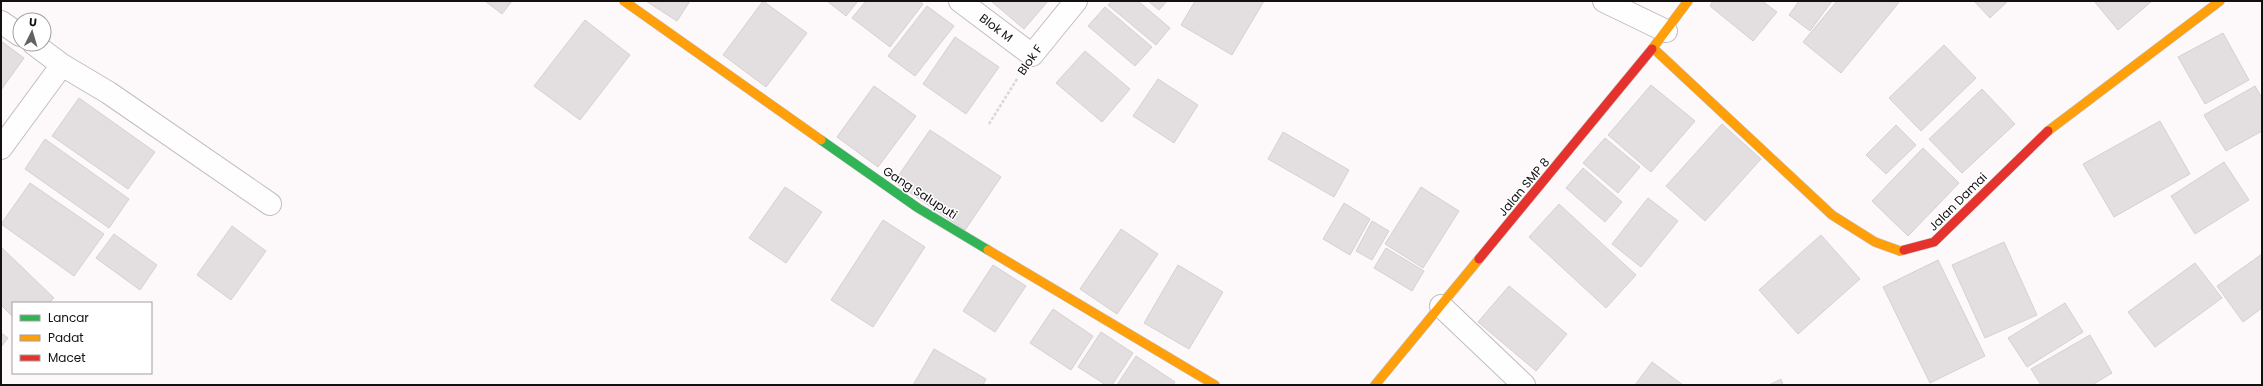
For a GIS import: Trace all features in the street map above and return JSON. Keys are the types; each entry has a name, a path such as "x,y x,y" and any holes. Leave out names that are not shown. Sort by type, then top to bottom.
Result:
{"street":[{"name":"Gang Saluputi","path":"624,1 918,208 1215,385"},
{"name":"Blok M","path":"960,1 1032,55"},
{"name":"Blok F","path":"1032,55 1076,1"},
{"path":"1604,1 1666,31"},
{"name":"Jalan SMP 8","path":"1374,385 1654,48 1688,1"},
{"name":"Jalan Damai","path":"1654,48 1832,215 1875,242 1900,251 1934,242 2040,137 2220,1"},
{"path":"1,22 12,30"},
{"path":"45,52 62,65 109,93 270,204"},
{"path":"1,148 62,65"},
{"path":"1441,306 1524,385"}],"path":[{"name":"Blok F","path":"989,124 1032,55"}],"building":[{"path":"485,1 512,1 502,14"},
{"path":"646,1 690,1 677,21"},
{"path":"763,1 807,33 766,87 723,55"},
{"path":"827,1 858,1 846,16"},
{"path":"866,1 919,1 923,4 890,47 852,18"},
{"path":"991,1 1048,1 1024,29"},
{"path":"1112,1 1138,1 1170,28 1156,45 1108,5"},
{"path":"1148,1 1167,1 1159,10"},
{"path":"1195,1 1264,1 1232,55 1181,25"},
{"path":"1713,1 1762,1 1777,12 1753,41 1710,6"},
{"path":"1799,1 1832,1 1810,31 1789,15"},
{"path":"1837,1 1900,1 1841,73 1803,42"},
{"path":"1974,1 2008,1 1990,18"},
{"path":"2094,1 2152,1 2118,30"},
{"path":"927,6 954,26 915,76 888,56"},
{"path":"1105,7 1152,47 1135,66 1088,26"},
{"path":"585,20 630,55 580,120 534,86"},
{"path":"2223,33 2249,80 2205,104 2178,57"},
{"path":"955,37 999,67 966,114 923,84"},
{"path":"1,41 12,49 12,52 16,52 24,58 1,90"},
{"path":"1944,45 1976,78 1921,131 1889,98"},
{"path":"1085,51 1130,89 1102,122 1056,83"},
{"path":"1158,79 1198,105 1174,143 1133,116"},
{"path":"1651,85 1695,121 1651,172 1608,135"},
{"path":"874,86 916,116 878,167 837,137"},
{"path":"2255,86 2262,98 2262,131 2226,151 2204,115"},
{"path":"1982,89 2015,124 1962,173 1929,139"},
{"path":"79,98 155,152 128,189 52,136"},
{"path":"2160,121 2190,174 2114,217 2083,164"},
{"path":"1722,124 1761,159 1705,221 1666,186"},
{"path":"1896,125 1916,145 1886,174 1866,155"},
{"path":"930,130 1001,177 965,230 894,182"},
{"path":"1283,132 1349,170 1334,197 1268,159"},
{"path":"1605,138 1640,167 1618,193 1583,163"},
{"path":"45,139 129,199 109,228 25,169"},
{"path":"1923,148 1959,183 1908,236 1872,201"},
{"path":"2224,162 2249,200 2195,234 2171,196"},
{"path":"1583,168 1622,202 1605,222 1566,188"},
{"path":"30,183 104,234 74,276 1,224"},
{"path":"785,187 822,212 786,263 749,238"},
{"path":"1421,187 1459,211 1423,268 1385,244"},
{"path":"1648,198 1678,221 1641,267 1612,244"},
{"path":"1344,203 1370,219 1350,255 1323,239"},
{"path":"1559,204 1636,275 1606,308 1529,237"},
{"path":"883,220 925,247 873,327 831,300"},
{"path":"1372,221 1389,231 1372,260 1356,251"},
{"path":"232,226 266,251 231,300 197,275"},
{"path":"1121,229 1158,254 1117,314 1080,289"},
{"path":"114,234 157,265 140,290 96,258"},
{"path":"1821,235 1860,279 1798,334 1759,290"},
{"path":"2004,242 2037,315 1985,338 1952,265"},
{"path":"1,247 54,298 50,302 12,302 12,316 1,305"},
{"path":"1386,248 1424,271 1412,291 1374,268"},
{"path":"2262,254 2262,308 2243,322 2217,286"},
{"path":"1938,260 1985,356 1930,383 1883,287"},
{"path":"2195,263 2222,298 2155,347 2128,312"},
{"path":"993,265 1026,286 995,332 963,311"},
{"path":"1178,265 1223,292 1189,349 1144,323"},
{"path":"1509,286 1567,334 1536,371 1478,322"},
{"path":"2065,303 2083,332 2027,367 2008,338"},
{"path":"1053,309 1093,336 1071,370 1030,343"},
{"path":"1101,332 1133,353 1112,385 1106,385 1078,367"},
{"path":"1,333 8,338 1,347"},
{"path":"2090,335 2112,373 2092,385 2041,385 2031,369"},
{"path":"934,349 986,379 983,385 913,385"},
{"path":"1136,356 1175,382 1173,385 1117,385"},
{"path":"1652,362 1683,385 1635,385"},
{"path":"1781,379 1783,385 1769,385"}],"traffic: fast":[{"path":"821,140 918,208 988,250"}],"traffic: slow":[{"path":"624,1 821,140"},
{"path":"1652,49 1688,1"},
{"path":"2048,131 2220,1"},
{"path":"1653,48 1832,215 1875,242 1900,251 1904,250"},
{"path":"988,250 1215,385"},
{"path":"1375,385 1479,259"}],"traffic: jam":[{"path":"1479,259 1652,49"},
{"path":"1904,250 1934,242 2048,131"}]}
